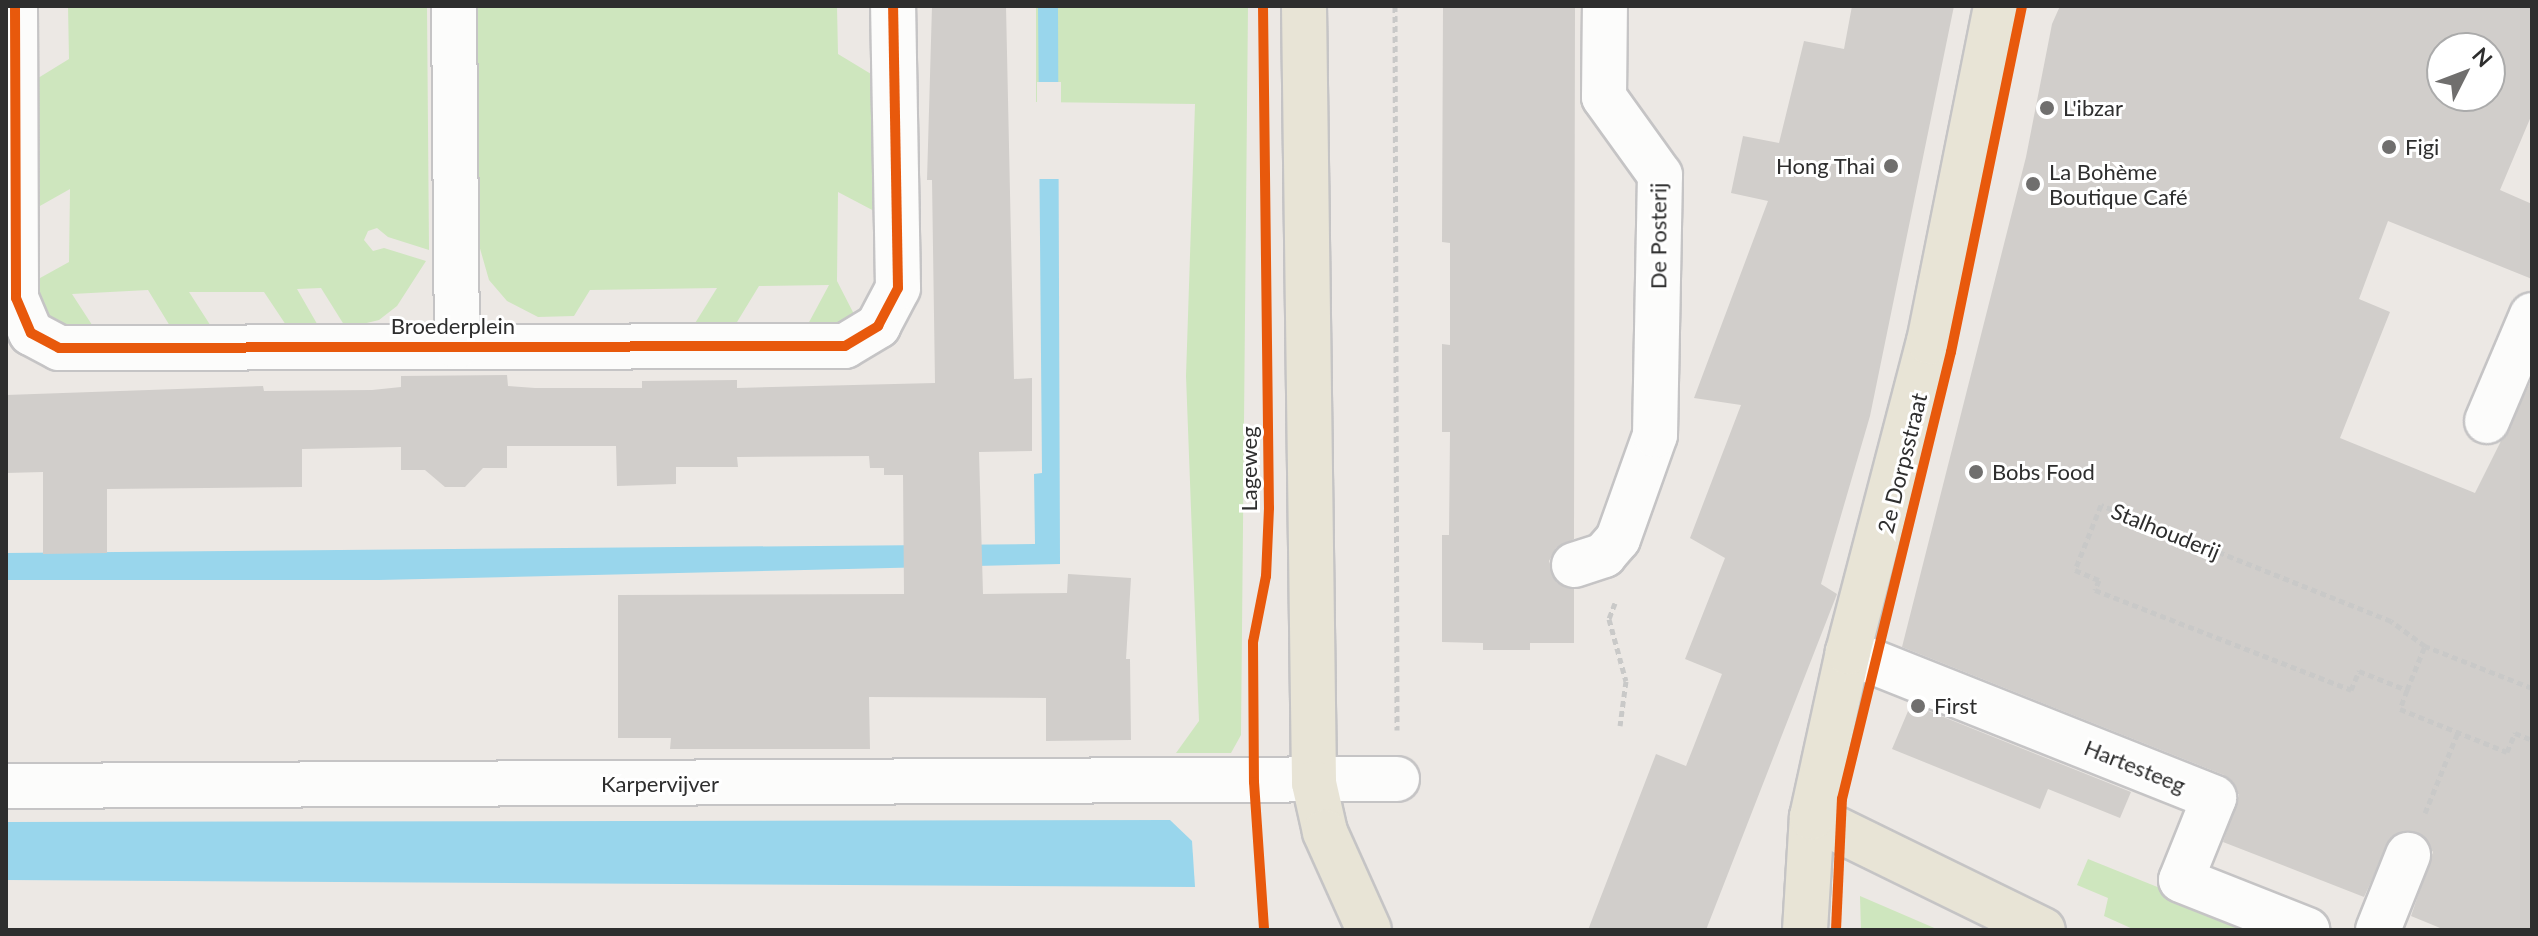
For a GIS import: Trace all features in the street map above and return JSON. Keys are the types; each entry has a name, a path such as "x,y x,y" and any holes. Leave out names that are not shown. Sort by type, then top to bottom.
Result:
{"main road":[{"path":"1304,6 1314,783 1325,832 1369,930"},
{"name":"2e Dorpsstraat","path":"1805,930 1812,817 1848,652 1929,342 1996,6"},
{"path":"1812,817 2043,930"}],"street":[{"name":"Broederplein","path":"15,6 16,298 31,333 59,348 845,346 878,326 898,288 893,6"},
{"name":"Broederplein","path":"454,6 457,346"},
{"name":"De Posterij","path":"1574,565 1604,555 1618,539 1655,435 1660,175 1604,97 1605,6"},
{"path":"2487,421 2532,315"},
{"name":"Hartesteeg","path":"1848,652 2214,798 2181,880 2307,930"},
{"name":"Karpervijver","path":"6,786 1314,783 1397,779"},
{"path":"2378,930 2408,855"}],"path":[{"path":"1395,6 1397,779"},
{"path":"2425,646 2400,709 2507,752 2515,733 2532,740"},
{"path":"2408,855 2458,732"}],"green space":[{"path":"68,6 427,6 429,250 388,237 377,228 368,231 364,240 373,251 384,248 426,261 397,306 379,320 346,328 321,288 297,289 320,329 290,331 264,292 189,292 214,331 173,331 148,290 72,294 96,331 50,324 31,283 69,262 70,189 31,211 30,83 69,59"},
{"path":"477,6 837,6 838,54 876,77 872,82 873,177 878,178 878,213 838,192 837,281 857,320 842,326 807,326 829,285 759,286 734,327 692,328 717,288 590,290 574,316 538,317 507,301 489,280 479,245"},
{"path":"1036,6 1248,6 1241,735 1231,753 1176,753 1199,721 1186,376 1195,104 1036,102"},
{"path":"2088,859 2264,930 2135,930 2104,916 2108,898 2077,885"},
{"path":"1860,896 1939,930 1861,930"}],"water":[{"path":"1038,6 1058,6 1060,564 379,580 6,580 6,553 1035,544 1034,474 1042,473"},
{"path":"1170,820 1192,841 1195,887 6,880 6,822"}],"pier":[{"path":"1037,82 1061,82 1061,179 1037,179"}],"building":[{"path":"932,6 1006,6 1014,379 1032,378 1032,451 979,452 983,594 1067,593 1068,574 1131,578 1126,659 1130,659 1131,740 1046,741 1046,698 869,697 870,749 670,749 671,738 618,738 618,595 904,594 903,475 884,475 884,468 870,468 869,456 737,457 738,467 676,467 676,484 617,486 616,446 507,446 507,468 483,468 465,487 445,487 425,470 401,470 401,447 302,449 302,487 107,489 107,553 43,554 43,472 6,473 6,395 263,386 264,391 372,390 401,387 401,376 507,375 508,386 535,388 642,388 642,381 737,380 737,388 935,383 932,180 927,180"},
{"path":"1443,6 1575,6 1574,539 1556,548 1549,561 1557,583 1574,589 1574,643 1530,643 1530,650 1483,650 1483,643 1442,642 1442,535 1449,535 1450,432 1442,432 1442,344 1450,345 1450,243 1442,242"},
{"path":"1852,6 1954,6 1870,416 1821,584 1837,594 1706,930 1588,930 1656,754 1686,766 1722,674 1685,659 1725,558 1690,538 1741,405 1694,398 1768,201 1731,193 1743,136 1779,143 1804,41 1844,49"},
{"path":"2060,6 2532,6 2532,114 2500,190 2532,204 2532,279 2388,221 2359,299 2390,312 2340,438 2475,493 2532,379 2532,930 2445,930 2411,916 2433,852 2417,832 2392,836 2364,897 2223,842 2239,795 2224,775 1902,647 2026,157 2052,24"},
{"path":"1911,704 2131,792 2120,818 2048,789 2040,809 1892,749"}],"cycle path":[{"path":"15,6 16,298 31,333 59,348 845,346 878,326 898,288 893,6"},
{"name":"Lageweg","path":"1263,6 1269,508 1266,576 1253,642 1254,782 1264,930"},
{"path":"1836,930 1842,799 1951,352 2022,6"}],"place":[{"name":"L'ibzar","path":"2047,108"},
{"name":"Figi","path":"2389,147"},
{"name":"Hong Thai","path":"1891,166"},
{"name":"La Bohème Boutique Café","path":"2033,184"},
{"name":"Bobs Food","path":"1976,472"},
{"name":"First","path":"1918,706"}]}
